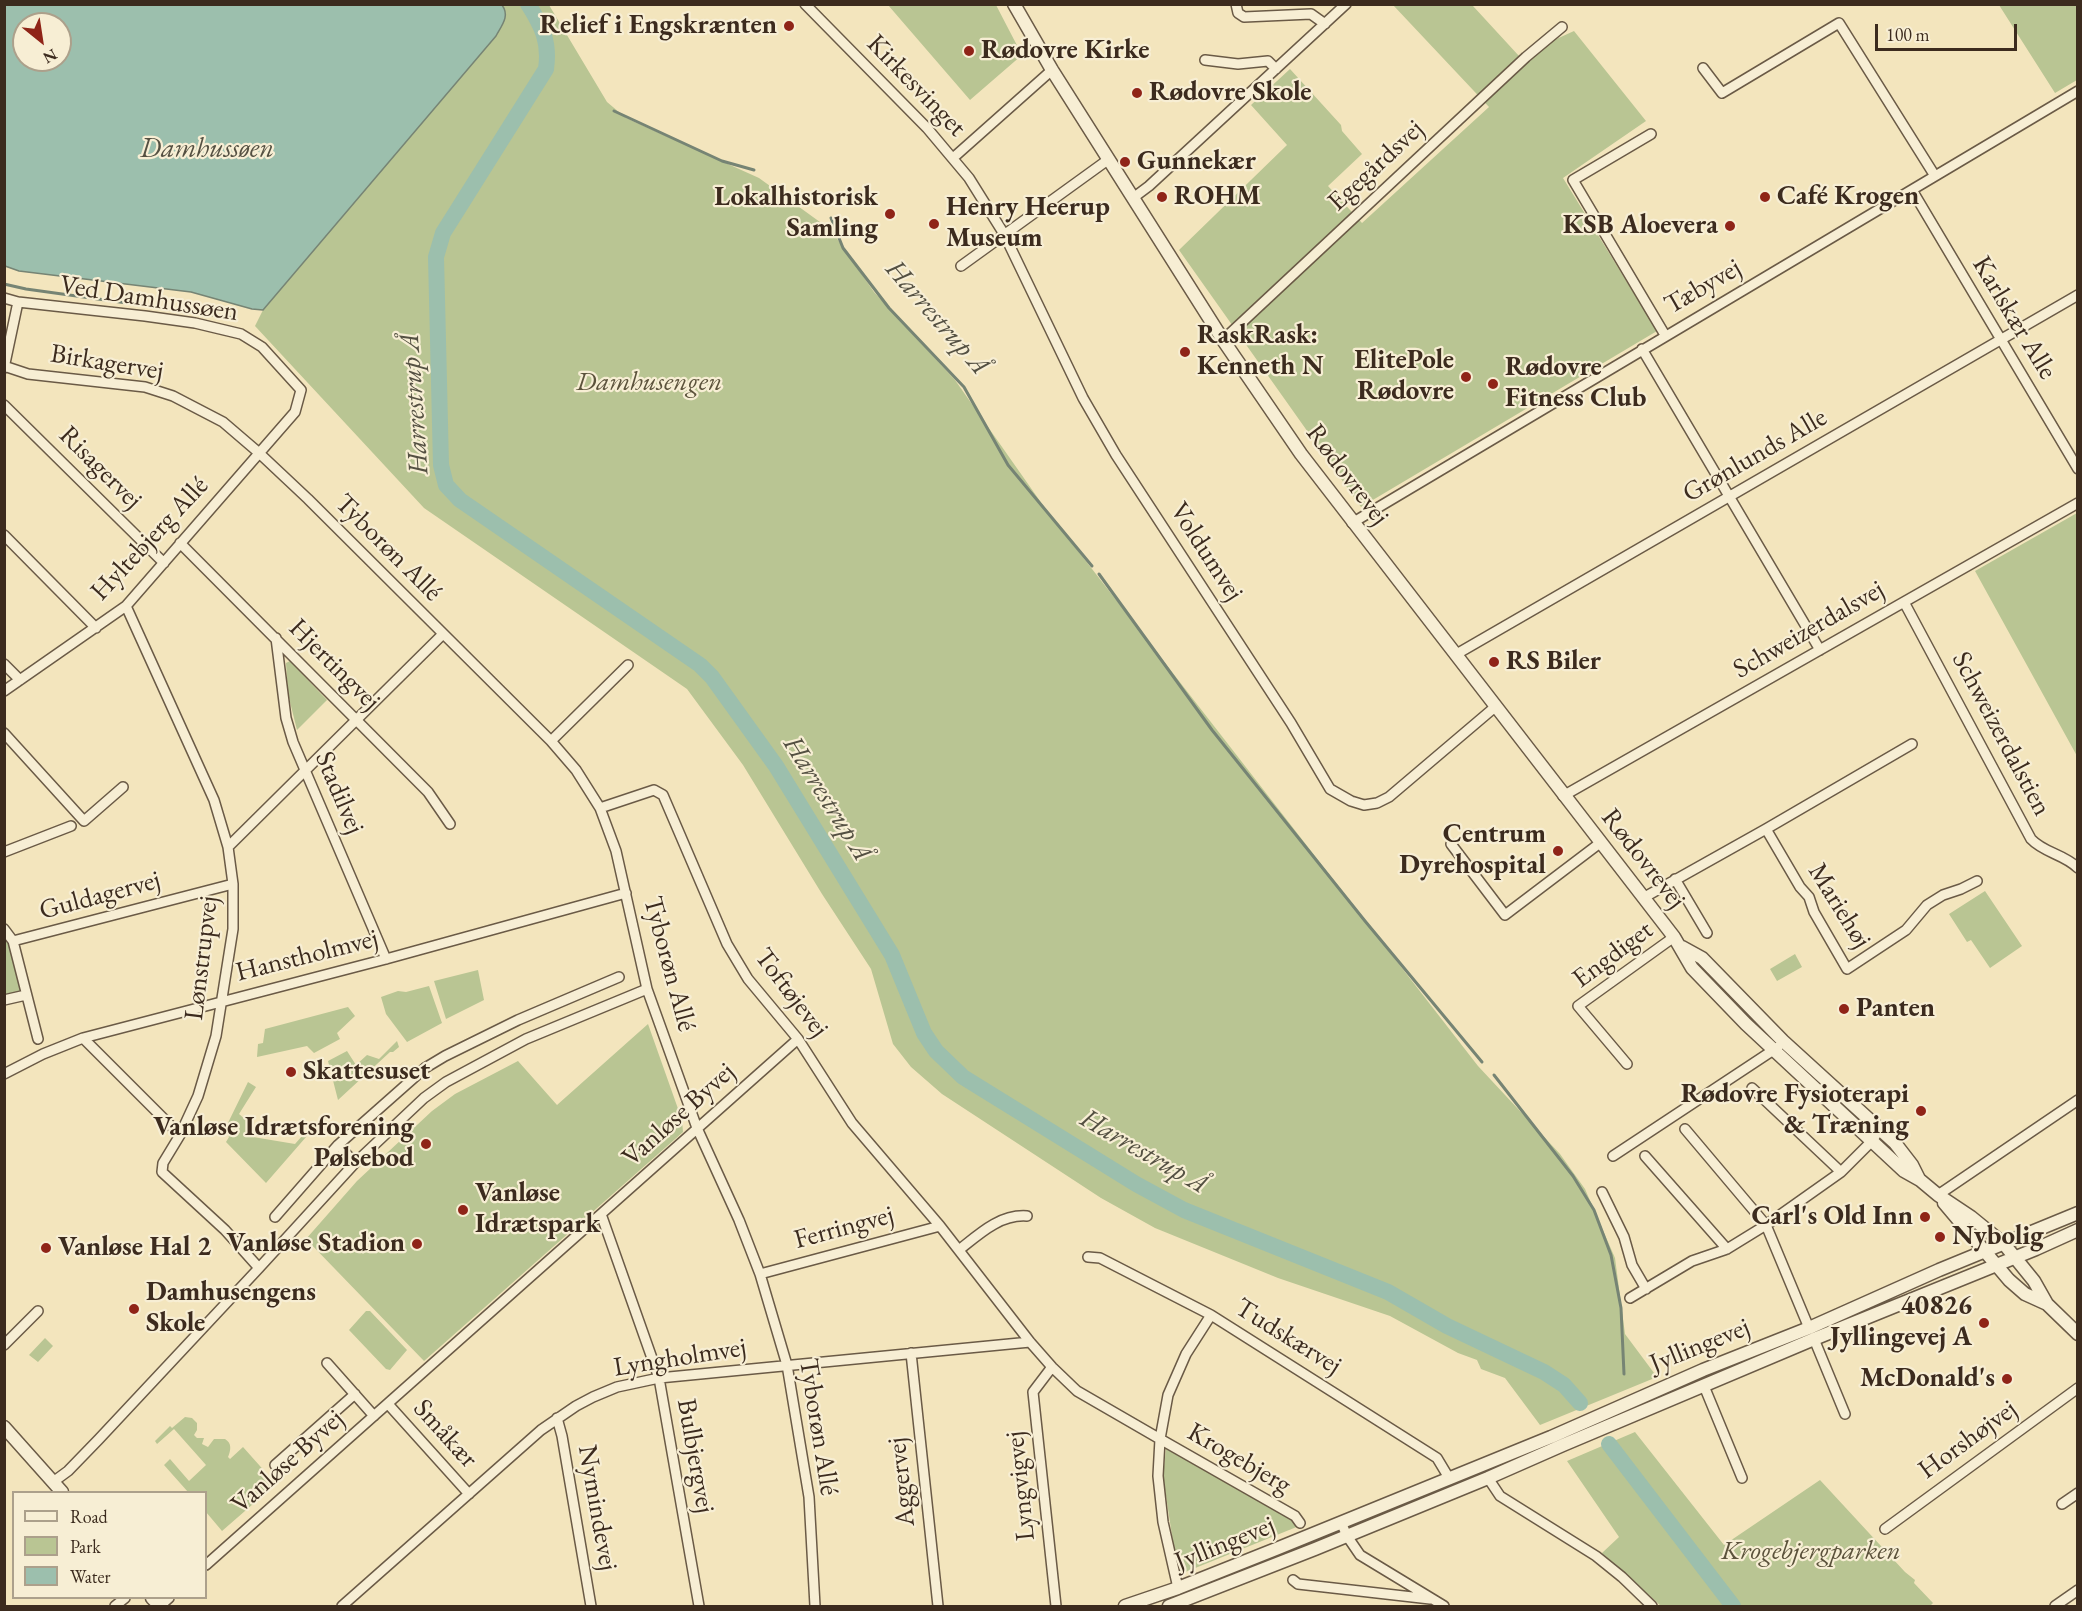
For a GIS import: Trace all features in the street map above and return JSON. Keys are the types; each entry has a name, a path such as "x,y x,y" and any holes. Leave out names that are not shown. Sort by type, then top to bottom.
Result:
{"street":[{"name":"Kirkesvinget","path":"805,4 927,128 953,158 1052,70"},
{"name":"Rødovrevej","path":"1014,4 1052,70 1223,340 1300,454 1677,942 1692,968 1773,1051 1904,1171 1971,1217 2004,1244 2034,1281 2047,1304 2078,1334"},
{"path":"1236,4 1238,13 1244,17 1311,14 1325,24"},
{"path":"1133,198 1149,186 1346,4"},
{"path":"1703,69 1722,93 1839,23 1935,176"},
{"name":"Egegårdsvej","path":"1223,340 1526,57 1562,27"},
{"path":"1205,60 1238,64 1268,61 1276,69"},
{"name":"Tæbyvej","path":"1352,523 2078,91"},
{"path":"1651,134 1573,180 1665,335"},
{"name":"Voldumvej","path":"953,158 969,178 1004,234 1083,398 1116,455 1291,723 1330,789 1351,801 1364,805 1389,797 1496,707"},
{"path":"962,266 1109,159"},
{"name":"Karlskær Alle","path":"1912,190 2078,469"},
{"name":"Grønlunds Alle","path":"1455,655 2078,295"},
{"name":"Ved Damhussøen","path":"4,298 18,303 175,320 241,334 262,347 301,390"},
{"path":"5,367 18,303"},
{"path":"1642,349 1820,650"},
{"name":"Birkagervej","path":"5,367 28,374 145,387 173,396 223,422 258,452"},
{"name":"Hyltebjerg Allé","path":"4,691 126,606 295,412 301,390"},
{"name":"Risagervej","path":"4,405 164,563"},
{"name":"Tyborøn Allé","path":"258,452 551,741 576,770 600,808 616,851 647,989 697,1128 739,1220 760,1274 787,1365 808,1497 815,1606"},
{"name":"Schweizerdalsvej","path":"1563,796 2078,503"},
{"path":"4,535 96,628"},
{"name":"Hjertingvej","path":"180,543 428,792 450,824"},
{"name":"Schweizerdalstien","path":"1904,602 2031,839 2044,850 2067,858 2078,868"},
{"name":"Lønstrupvej","path":"126,606 214,800 228,847 233,884 233,929 216,1036 198,1096 180,1135 163,1163 162,1172 225,1230 259,1268"},
{"path":"228,847 442,634"},
{"name":"Stadilvej","path":"276,638 286,718 305,771 386,959"},
{"path":"4,664 20,680"},
{"path":"551,741 628,665"},
{"path":"4,733 84,821 123,787"},
{"path":"1643,898 1766,830 1912,744"},
{"name":"Toftøjevej","path":"600,808 654,790 663,795 727,944 748,979 798,1039 852,1123 940,1226 1032,1345 1052,1366 1077,1391 1160,1439"},
{"path":"4,852 71,826"},
{"name":"Mariehøj","path":"1766,830 1800,887 1809,897 1814,912 1847,969 1906,930 1927,905 1943,895 1977,881"},
{"path":"1451,844 1505,915 1600,843"},
{"path":"1675,879 1707,933"},
{"name":"Guldagervej","path":"13,941 233,884"},
{"name":"Hanstholmvej","path":"4,1074 43,1054 83,1038 386,959 626,893"},
{"name":"Guldagervej","path":"4,929 13,941 38,1039"},
{"name":"Rødovrevej","path":"1677,942 1702,958 1784,1041 1895,1143 1920,1180"},
{"name":"Engdiget","path":"1627,1064 1578,1006 1677,942"},
{"path":"274,1217 338,1145 425,1068 518,1020 619,977"},
{"path":"53,1482 68,1471 355,1163 424,1098 446,1082 526,1039 647,989"},
{"path":"4,1000 26,995"},
{"path":"518,1020 526,1039"},
{"path":"83,1038 180,1135"},
{"name":"Vanløse Byvej","path":"207,1565 798,1039"},
{"path":"1613,1156 1773,1051 1784,1041"},
{"path":"1752,1088 1841,1172"},
{"path":"1938,1195 2078,1100"},
{"path":"1685,1129 1766,1225 1845,1414"},
{"path":"1630,1298 1692,1261 1727,1249 1766,1225 1841,1172 1880,1130"},
{"path":"338,1145 355,1163"},
{"path":"1645,1156 1727,1249"},
{"path":"1602,1192 1624,1237 1632,1265 1646,1289"},
{"name":"Rødovrevej","path":"1938,1195 2009,1280 2025,1294 2047,1304"},
{"name":"Bulbjergvej","path":"601,1214 659,1378 699,1606"},
{"name":"Jyllingevej","path":"1169,1606 1185,1604 1704,1386 1984,1251 2078,1214"},
{"path":"959,1250 988,1227 1015,1215 1027,1216"},
{"name":"Ferringvej","path":"760,1274 940,1226"},
{"name":"Jyllingevej","path":"1125,1606 1178,1588 1449,1478 1703,1370 1811,1334 2015,1258 2078,1230"},
{"name":"Tudskærvej","path":"1088,1257 1100,1258 1211,1315 1437,1458 1449,1478"},
{"path":"4,1345 38,1311"},
{"path":"1160,1439 1168,1395 1186,1354 1211,1315"},
{"name":"Lyngholmvej","path":"342,1606 557,1418 576,1406 617,1387 659,1378 787,1365 911,1353 1032,1345"},
{"name":"Aggervej","path":"911,1353 938,1606"},
{"name":"Vanløse Byvej","path":"327,1363 374,1416"},
{"name":"Lyngvigvej","path":"1052,1366 1033,1392 1056,1606"},
{"name":"Jyllingevej","path":"1704,1386 1742,1478"},
{"name":"Horshøjvej","path":"1885,1529 2078,1388"},
{"name":"Vanløse Byvej","path":"275,1465 355,1394"},
{"name":"Småkær","path":"388,1404 469,1494"},
{"name":"Nymindevej","path":"557,1418 591,1606"},
{"path":"7,1435 61,1491"},
{"name":"Krogebjerg","path":"1178,1588 1162,1522 1158,1476 1160,1439 1295,1516 1300,1523"},
{"path":"1488,1478 1500,1496 1596,1556 1652,1606"},
{"path":"2062,1504 2078,1493"},
{"path":"1341,1522 1360,1555 1444,1606"},
{"path":"1293,1580 1298,1584 1430,1599"},
{"path":"2055,1606 2078,1590"}],"green space":[{"name":"Damhusengen","path":"502,5 549,5 607,102 626,118 759,178 831,230 874,292 955,380 1047,511 1478,1066 1560,1154 1585,1189 1615,1258 1625,1334 1657,1377 1540,1425 1505,1378 1481,1369 1477,1360 1458,1353 1390,1316 1278,1278 1155,1228 1101,1198 942,1094 911,1067 893,1044 871,969 743,765 687,689 424,508 255,326 263,310 496,36 505,9"},
{"path":"888,5 996,5 1022,55 970,100"},
{"path":"1393,5 1474,5 1519,56 1574,31 1646,121 1563,178 1657,331 1361,507 1179,250 1287,145 1251,105 1290,69 1341,125 1342,131 1362,154 1328,186 1362,223 1489,107"},
{"path":"1999,5 2077,5 2077,80 2055,93"},
{"path":"2077,513 2077,756 1975,571"},
{"path":"290,661 327,700 297,730 288,694 286,663"},
{"path":"1985,891 2022,946 1990,968 1971,940 1967,942 1949,914"},
{"path":"4,935 10,947 21,988 19,993 4,997"},
{"path":"1795,954 1802,967 1777,981 1770,969"},
{"path":"478,970 484,1000 446,1019 434,981"},
{"path":"429,986 442,1023 407,1042 386,1014 381,997 398,991 406,992"},
{"path":"348,1007 355,1016 337,1033 340,1039 314,1053 307,1046 257,1057 258,1044 263,1043 265,1029"},
{"name":"Vanløse Idrætspark","path":"648,1024 682,1120 683,1132 424,1361 306,1239 357,1181 432,1111 455,1094 518,1061 557,1105"},
{"path":"397,1041 399,1047 390,1052 338,1100 328,1061 347,1051 356,1065 367,1055 379,1059"},
{"path":"248,1082 256,1087 239,1114 249,1124 253,1137 295,1144 310,1127 313,1129 266,1183 226,1142 229,1137 225,1129"},
{"path":"366,1311 370,1311 407,1350 390,1370 386,1369 349,1330"},
{"path":"45,1338 53,1346 38,1362 29,1355"},
{"path":"185,1417 192,1418 197,1423 194,1435 197,1438 204,1438 202,1444 208,1447 214,1439 225,1439 230,1445 228,1457 230,1459 243,1447 276,1484 222,1531 207,1513 207,1491 187,1491 164,1465 170,1459 189,1481 206,1465 174,1429 157,1444 155,1441 170,1426 172,1428"},
{"name":"Krogebjergparken","path":"1635,1432 1724,1545 1820,1480 1915,1580 1914,1583 1933,1603 1930,1606 1661,1606 1602,1553 1619,1537 1567,1461"},
{"path":"1166,1449 1292,1517 1299,1526 1178,1575 1163,1476"}],"water":[{"name":"Damhussøen","path":"5,5 502,5 505,13 504,20 496,36 263,310 191,292 19,271 5,266"}],"waterway":[{"name":"Harrestrup Å","path":"528,4 546,42 546,69 443,233 436,257 441,465 446,485 460,500 700,665 712,677 776,766 892,955 924,1033 936,1051 963,1077 1136,1184 1184,1210 1388,1292 1447,1326 1544,1372 1564,1385 1580,1403"},
{"name":"Harrestrup Å","path":"614,111 722,161 754,170"},
{"name":"Harrestrup Å","path":"831,218 843,248 889,308 964,387 1008,465 1092,566"},
{"path":"4,284 235,318"},
{"name":"Harrestrup Å","path":"1099,574 1212,730 1365,921 1482,1062"},
{"name":"Harrestrup Å","path":"1494,1075 1573,1176 1594,1210 1611,1255 1621,1308 1624,1374"},
{"name":"Harrestrup Å","path":"1609,1444 1733,1606"}],"place":[{"name":"Relief i Engskrænten","path":"789,26"},
{"name":"Rødovre Kirke","path":"969,51"},
{"name":"Rødovre Skole","path":"1137,93"},
{"name":"Gunnekær","path":"1125,162"},
{"name":"ROHM","path":"1162,197"},
{"name":"Café Krogen","path":"1765,197"},
{"name":"Lokalhistorisk Samling","path":"890,214"},
{"name":"Henry Heerup Museum","path":"934,224"},
{"name":"KSB Aloevera","path":"1730,226"},
{"name":"RaskRask: Kenneth N","path":"1185,352"},
{"name":"ElitePole Rødovre","path":"1466,377"},
{"name":"Rødovre Fitness Club","path":"1493,384"},
{"name":"RS Biler","path":"1494,662"},
{"name":"Centrum Dyrehospital","path":"1558,851"},
{"name":"Panten","path":"1844,1009"},
{"name":"Skattesuset","path":"291,1072"},
{"name":"Rødovre Fysioterapi & Træning","path":"1921,1111"},
{"name":"Vanløse Idrætsforening Pølsebod","path":"426,1144"},
{"name":"Vanløse Idrætspark","path":"463,1210"},
{"name":"Carl's Old Inn","path":"1925,1217"},
{"name":"Nybolig","path":"1940,1237"},
{"name":"Vanløse Stadion","path":"417,1244"},
{"name":"Vanløse Hal 2","path":"46,1248"},
{"name":"Damhusengens Skole","path":"134,1309"},
{"name":"40826 Jyllingevej A","path":"1984,1323"},
{"name":"McDonald's","path":"2007,1379"}]}
